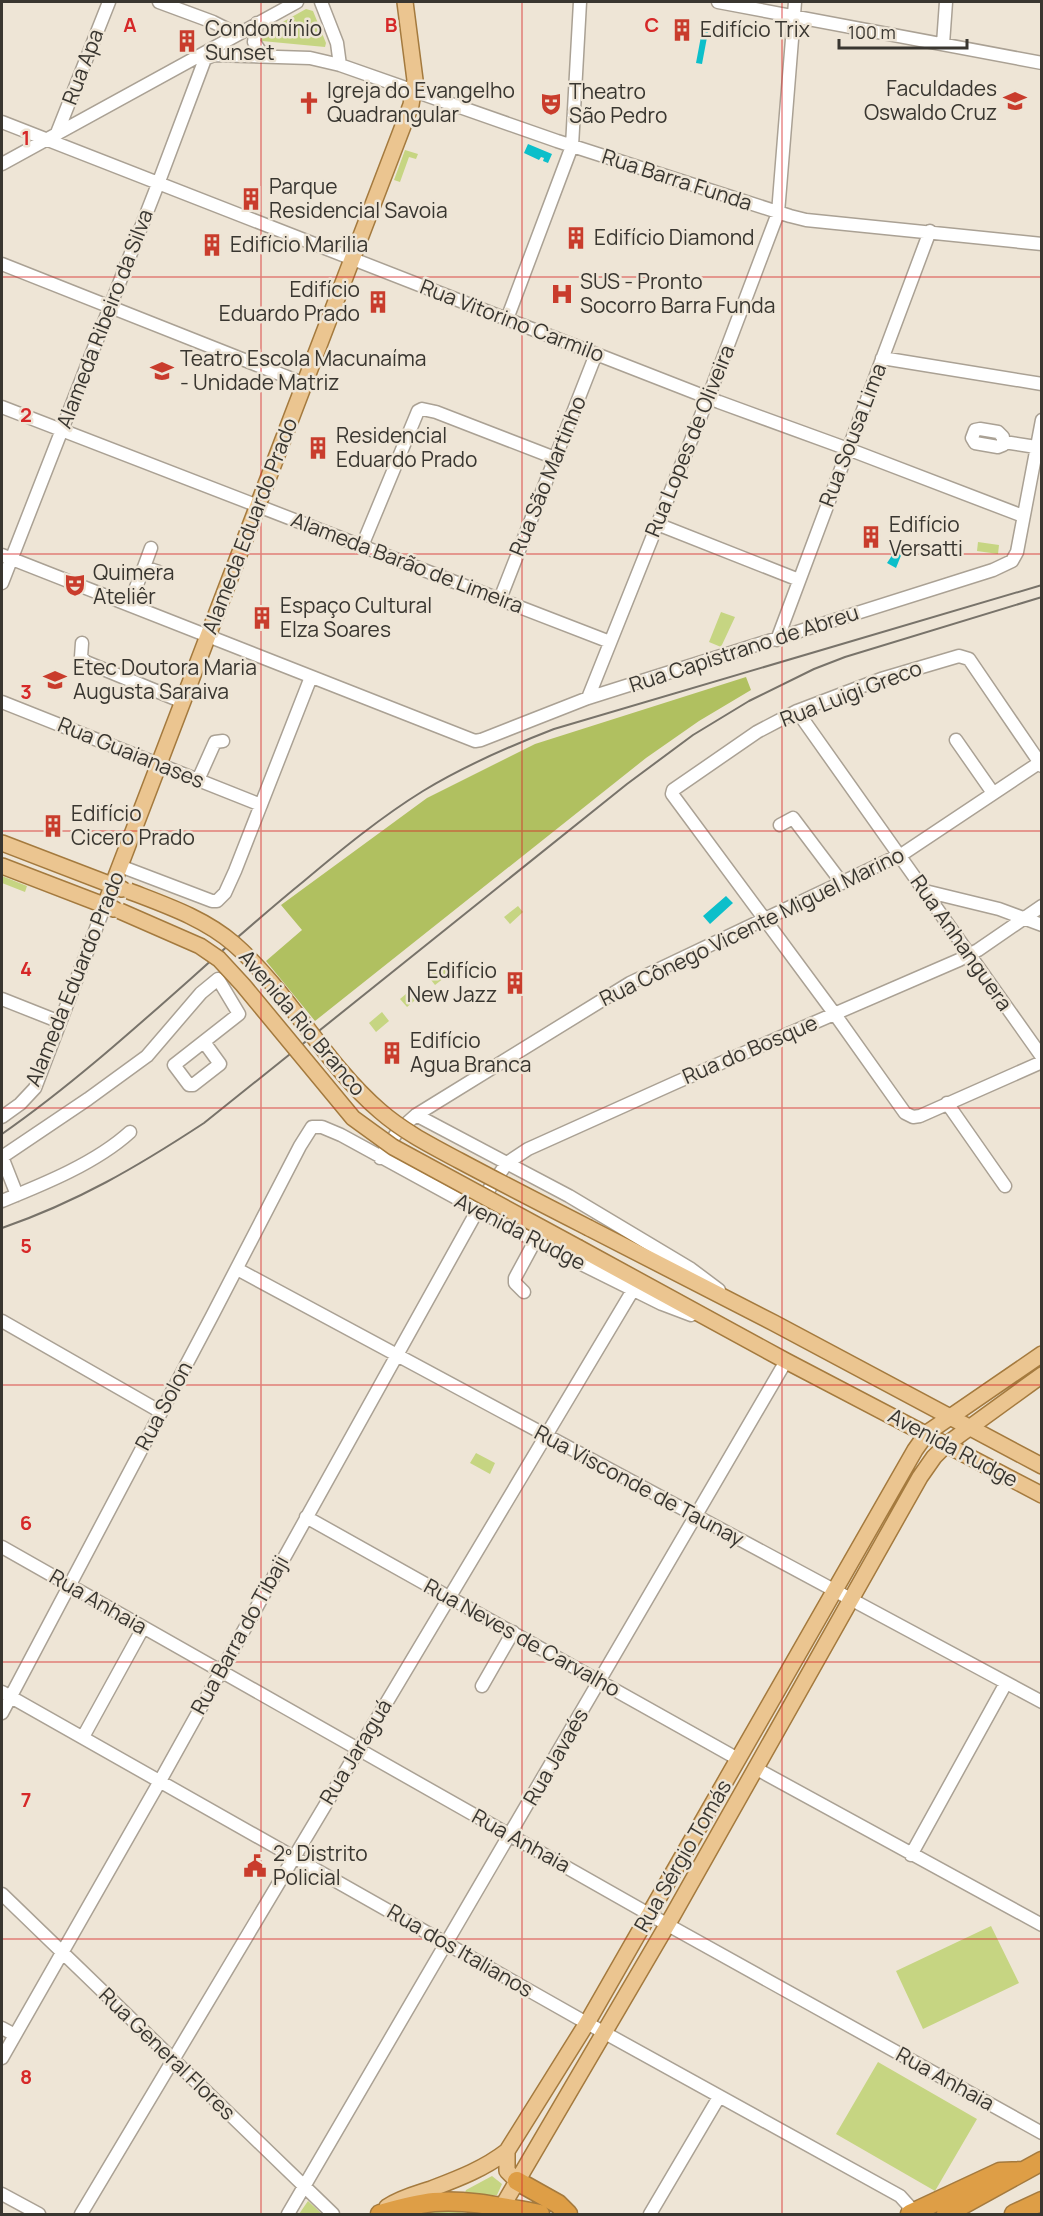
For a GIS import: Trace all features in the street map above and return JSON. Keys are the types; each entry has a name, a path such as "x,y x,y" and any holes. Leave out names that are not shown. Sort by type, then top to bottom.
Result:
{"highway":[{"path":"946,2214 1041,2161"},
{"path":"909,2214 1000,2172 1022,2171"},
{"path":"517,2181 558,2205 568,2214"},
{"path":"1014,2214 1041,2201"},
{"path":"379,2214 437,2202 502,2207 540,2214"}],"main road":[{"path":"405,2 415,92"},
{"name":"Alameda Eduardo Prado","path":"112,908 113,885 120,866 415,92"},
{"name":"Avenida Rio Branco","path":"2,843 176,909 234,943 259,969 350,1081 395,1124 425,1143 589,1228"},
{"name":"Avenida Rio Branco","path":"2,866 112,908 200,946 219,959 243,985 353,1118 368,1131 393,1147 579,1248"},
{"name":"Avenida Rudge","path":"589,1228 1041,1466"},
{"name":"Avenida Rudge","path":"579,1248 786,1361 927,1433 1041,1495"},
{"path":"927,1433 1041,1354"},
{"name":"Rua Sérgio Tomás","path":"502,2207 667,1924 920,1477 934,1456 946,1444 1041,1376"},
{"name":"Rua Sérgio Tomás","path":"379,2214 399,2200 466,2175 507,2151 587,2023 834,1590 927,1433"},
{"path":"507,2151 507,2171 517,2181"}],"street":[{"name":"Rua Apa","path":"57,134 109,2"},
{"path":"159,2 213,22 237,34"},
{"path":"2,164 201,61 237,34 297,2"},
{"path":"321,2 338,43 340,65"},
{"path":"507,319 572,146 580,2"},
{"path":"718,2 1041,63"},
{"name":"Rua Lopes de Oliveira","path":"588,698 708,398 778,213 795,2"},
{"path":"943,44 946,2"},
{"path":"257,23 254,42 260,51 270,57"},
{"name":"Rua Barra Funda","path":"201,61 214,55 294,57 325,61 572,146 806,220 1041,244"},
{"name":"Alameda Ribeiro da Silva","path":"2,583 6,557 61,430 110,308 159,183 201,61"},
{"name":"Rua Vitorino Carmilo","path":"2,122 708,398 848,448 1023,516"},
{"name":"Rua Sousa Lima","path":"777,640 930,231"},
{"path":"2,264 305,384"},
{"name":"Rua São Martinho","path":"500,599 596,354"},
{"path":"882,358 1041,384"},
{"name":"Alameda Barão de Limeira","path":"2,407 610,642"},
{"path":"362,546 413,418 418,411 427,409 436,411 555,458"},
{"path":"1023,516 1041,420"},
{"path":"1004,442 1036,447"},
{"name":"Rua Capistrano de Abreu","path":"311,676 475,741 588,698 993,570 1014,560 1023,516"},
{"path":"657,524 799,580"},
{"path":"129,605 152,548"},
{"path":"6,557 311,676 225,893 218,901 212,901 120,866"},
{"path":"144,567 159,572"},
{"path":"82,643 81,657 86,662 183,702"},
{"name":"Rua Luigi Greco","path":"765,919 672,794 673,790 758,732 797,711 881,679 959,656 967,657 973,663 1041,763"},
{"name":"Rua Guaianases","path":"2,702 261,805"},
{"name":"Rua Anhanguera","path":"797,711 1041,1057"},
{"path":"956,740 993,793"},
{"path":"198,780 214,742 223,741"},
{"name":"Rua Cônego Vicente Miguel Marino","path":"380,1158 398,1131 416,1115 620,988 899,856 1041,763"},
{"path":"780,825 793,818 842,883"},
{"path":"925,891 999,909 1041,924"},
{"name":"Rua do Bosque","path":"478,1211 491,1186 507,1163 520,1153 969,955 1041,906"},
{"name":"Alameda Eduardo Prado","path":"2,1116 20,1104 35,1088 60,1022 112,908"},
{"path":"999,909 1008,921 1002,934"},
{"path":"765,919 899,1107 909,1116 920,1116 1041,1062"},
{"path":"17,1195 2,1157 147,1056 201,993 218,979 239,1014 204,1042"},
{"path":"2,999 60,1022"},
{"path":"947,1103 1005,1186"},
{"name":"Avenida Rudge","path":"416,1115 569,1196 691,1269 731,1301"},
{"name":"Rua Solon","path":"2,1713 6,1694 69,1585 308,1132 312,1126 317,1126 341,1135"},
{"path":"2,1201 94,1158 130,1132"},
{"name":"Avenida Rudge","path":"341,1135 478,1211 633,1290 670,1308 704,1316"},
{"name":"Rua Barra do Tibaji","path":"2,2058 160,1781 478,1211"},
{"path":"524,1292 515,1283 515,1278 535,1241"},
{"name":"Rua Visconde de Taunay","path":"237,1269 1041,1702"},
{"name":"Rua Jaraguá","path":"81,2214 633,1290"},
{"path":"2,1321 161,1412"},
{"name":"Rua Javaés","path":"288,2214 786,1361"},
{"name":"Rua Neves de Carvalho","path":"306,1516 738,1759"},
{"name":"Rua Anhaia","path":"2,1547 358,1750 1041,2133"},
{"path":"84,1737 143,1628"},
{"path":"482,1686 513,1632"},
{"path":"911,1855 1006,1683"},
{"name":"Rua dos Italianos","path":"6,1694 587,2023 900,2196 909,2206 909,2214"},
{"path":"755,1768 1041,1925"},
{"name":"Rua General Flores","path":"2,1894 333,2214"},
{"path":"2,2028 15,2035"},
{"path":"651,2214 719,2097"},
{"path":"2,2194 39,2214"}],"green space":[{"path":"306,9 313,11 326,43 325,47 262,41 261,34"},
{"path":"405,150 418,154 416,159 409,157 400,182 394,180"},
{"path":"978,542 999,545 998,554 977,551"},
{"path":"721,612 735,617 721,647 709,642"},
{"path":"746,677 751,690 699,721 646,758 315,1021 266,961 302,930 281,905 427,798 535,744"},
{"path":"2,876 27,886 25,892 2,883"},
{"path":"518,906 523,912 510,924 504,917"},
{"path":"441,965 449,974 435,985 428,976"},
{"path":"413,988 420,996 407,1007 400,999"},
{"path":"382,1012 389,1021 376,1032 369,1023"},
{"path":"476,1453 495,1463 490,1474 470,1463"},
{"path":"991,1926 1019,1983 923,2029 896,1971"},
{"path":"878,2062 977,2119 935,2191 836,2134"},
{"path":"492,2176 502,2184 497,2195 468,2195 465,2193 466,2190"},
{"path":"308,2201 322,2214 299,2214"},
{"path":"424,2208 476,2214 406,2214"}],"water":[{"path":"702,31 708,32 702,64 696,63"},
{"path":"528,144 552,154 548,163 543,161 544,158 541,157 539,160 524,153"},
{"path":"895,551 902,553 896,568 887,563"},
{"path":"726,896 733,903 710,924 703,916"}],"railway":[{"path":"2,1134 80,1075 266,912 347,845 407,801 455,773 504,749 554,729 1042,585"},
{"path":"2,1228 81,1195 155,1154 204,1123 627,784 693,735 749,701 814,669 845,657 1042,597"}],"place":[{"name":"Edifício Trix","path":"682,30"},
{"name":"Condomínio Sunset","path":"187,41"},
{"name":"Faculdades Oswaldo Cruz","path":"1015,101"},
{"name":"Igreja do Evangelho Quadrangular","path":"309,103"},
{"name":"Theatro São Pedro","path":"551,104"},
{"name":"Parque Residencial Savoia","path":"251,199"},
{"name":"Edifício Diamond","path":"576,238"},
{"name":"Edifício Marilia","path":"212,245"},
{"name":"SUS - Pronto Socorro Barra Funda","path":"562,294"},
{"name":"Edifício Eduardo Prado","path":"378,302"},
{"name":"Teatro Escola Macunaíma - Unidade Matriz","path":"162,371"},
{"name":"Residencial Eduardo Prado","path":"318,448"},
{"name":"Edifício Versatti","path":"871,537"},
{"name":"Quimera Ateliêr","path":"75,585"},
{"name":"Espaço Cultural Elza Soares","path":"262,618"},
{"name":"Etec Doutora Maria Augusta Saraiva","path":"55,680"},
{"name":"Edifício Cicero Prado","path":"53,826"},
{"name":"Edifício New Jazz","path":"515,983"},
{"name":"Edifício Agua Branca","path":"392,1053"},
{"name":"2º Distrito Policial","path":"255,1866"}]}
